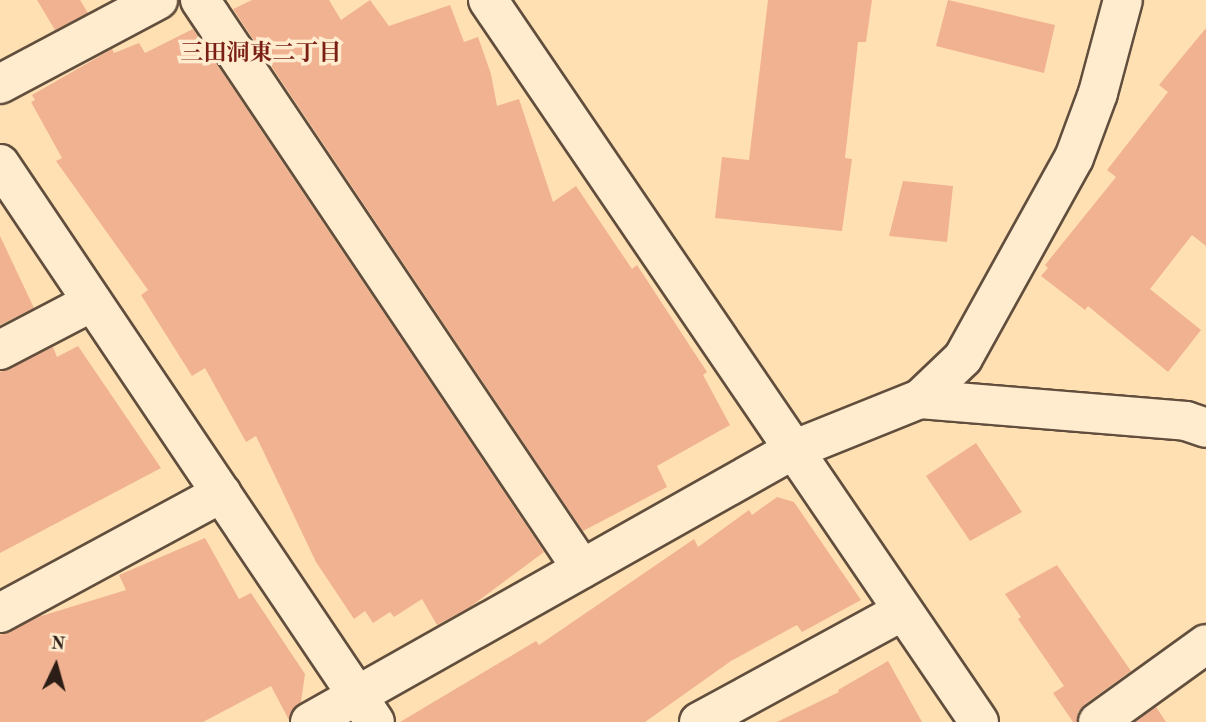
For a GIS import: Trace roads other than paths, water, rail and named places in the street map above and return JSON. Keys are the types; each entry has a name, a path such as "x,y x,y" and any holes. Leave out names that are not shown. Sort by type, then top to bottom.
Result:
{"street":[{"path":"0,84 158,0"},
{"path":"200,0 582,569"},
{"path":"488,0 979,722"},
{"path":"310,722 367,710 582,569 793,450 920,400 963,358 1074,158 1098,93 1123,0"},
{"path":"0,164 367,710"},
{"path":"0,350 92,302"},
{"path":"920,400 1199,415"},
{"path":"0,613 222,493"},
{"path":"699,722 903,611"},
{"path":"1098,722 1206,644"}],"district":[{"name":"三田洞東二丁目","path":"261,54"}]}
